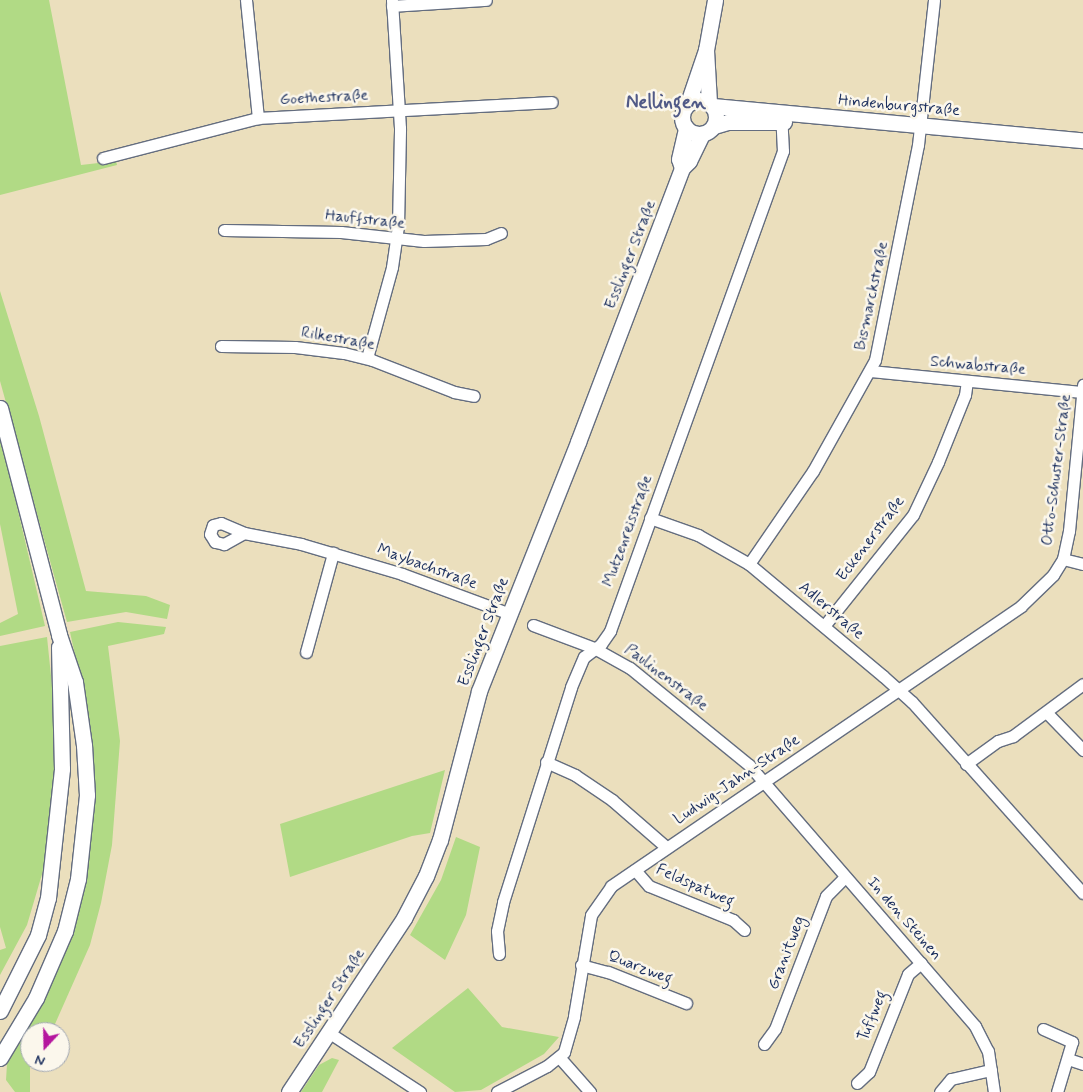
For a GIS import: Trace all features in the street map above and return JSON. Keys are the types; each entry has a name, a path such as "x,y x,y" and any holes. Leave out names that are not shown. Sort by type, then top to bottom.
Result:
{"main road":[{"name":"Esslinger Straße","path":"682,168 679,159 686,128 682,117 706,50 715,0"},
{"name":"Esslinger Straße","path":"289,1092 404,918 426,876 440,840 471,715 682,168 689,161 717,116 711,104 706,50"},
{"path":"688,103 696,99 711,104"},
{"name":"Hindenburgstraße","path":"711,104 781,118 1083,140"},
{"name":"Hindenburgstraße","path":"708,130 728,122 781,118"},
{"path":"686,128 708,130"},
{"name":"Hindenburgstraße","path":"920,129 1083,146"},
{"path":"0,408 59,635 75,682 83,732 87,795 84,840 76,892 58,948 36,998 0,1058"},
{"path":"0,1012 4,1000 38,934 48,898 62,769 59,635"}],"street":[{"path":"246,0 258,118"},
{"path":"367,358 385,298 397,238 399,110 392,3 486,0"},
{"name":"Bismarckstraße","path":"749,564 801,491 857,388 871,371 884,324 920,129 934,0"},
{"name":"Goethestraße","path":"102,158 258,118 552,102"},
{"name":"Mutzenreisstraße","path":"499,954 497,931 503,902 546,762 581,663 594,648 605,640 610,631 783,151 781,118"},
{"name":"Hauffstraße","path":"224,230 324,231 397,238 457,240 486,239 501,233"},
{"name":"Rilkestraße","path":"221,346 308,348 367,358 454,392 474,396"},
{"name":"Schwabstraße","path":"871,371 1083,392"},
{"name":"Eckenerstraße","path":"824,626 913,515 954,424 967,381"},
{"name":"Otto-Schuster-Straße","path":"1063,559 1069,530 1083,385"},
{"name":"Adlerstraße","path":"650,518 698,535 749,564 898,690 1083,893"},
{"name":"Maybachstraße","path":"244,533 267,536 333,553 402,574 510,614"},
{"path":"306,652 333,553"},
{"path":"1063,559 1083,564"},
{"name":"Ludwig-Jahn-Straße","path":"559,1057 568,1042 581,965 595,906 611,886 1020,606 1040,590 1063,559"},
{"name":"Paulinenstraße","path":"533,625 594,648 655,686 764,781"},
{"path":"966,764 1047,713 1082,687"},
{"path":"1047,713 1083,750"},
{"path":"546,762 575,775 612,800 666,847"},
{"name":"In den Steinen","path":"764,781 983,1037 994,1092"},
{"name":"Feldspatweg","path":"635,870 649,886 733,920 744,930"},
{"name":"Granitweg","path":"764,1044 775,1029 826,896 845,877"},
{"name":"Tuffweg","path":"857,1083 869,1072 908,974 921,963"},
{"name":"Quarzweg","path":"581,965 608,972 686,1003"},
{"path":"1043,1029 1072,1042 1058,1092"},
{"path":"328,1032 420,1092"},
{"path":"497,1092 559,1057 590,1092"},
{"path":"1068,1059 1083,1064"},
{"path":"940,1092 951,1080 991,1070"}],"green space":[{"path":"0,0 49,0 81,165 116,161 117,165 0,195"},
{"path":"0,291 39,416 86,591 146,596 170,605 167,619 126,612 67,622 0,381"},
{"path":"0,434 45,626 0,636 0,623 18,614 0,524"},
{"path":"118,622 166,627 164,634 108,646 120,741 112,845 101,903 90,945 56,1022 29,1022 60,964 79,909 89,859 92,815 86,706 70,632"},
{"path":"47,637 58,744 45,864 27,925 0,975 0,950 6,948 0,927 0,646"},
{"path":"445,770 430,833 412,836 290,877 280,824"},
{"path":"456,837 480,847 466,915 445,960 410,935 441,880"},
{"path":"468,988 502,1027 559,1037 544,1054 481,1090 455,1092 392,1048"},
{"path":"20,1039 20,1072 30,1072 30,1092 15,1092 6,1080 7,1064"},
{"path":"332,1058 339,1060 322,1092 301,1092 319,1065"}],"district":[{"name":"Nellingen","path":"666,103"}]}
